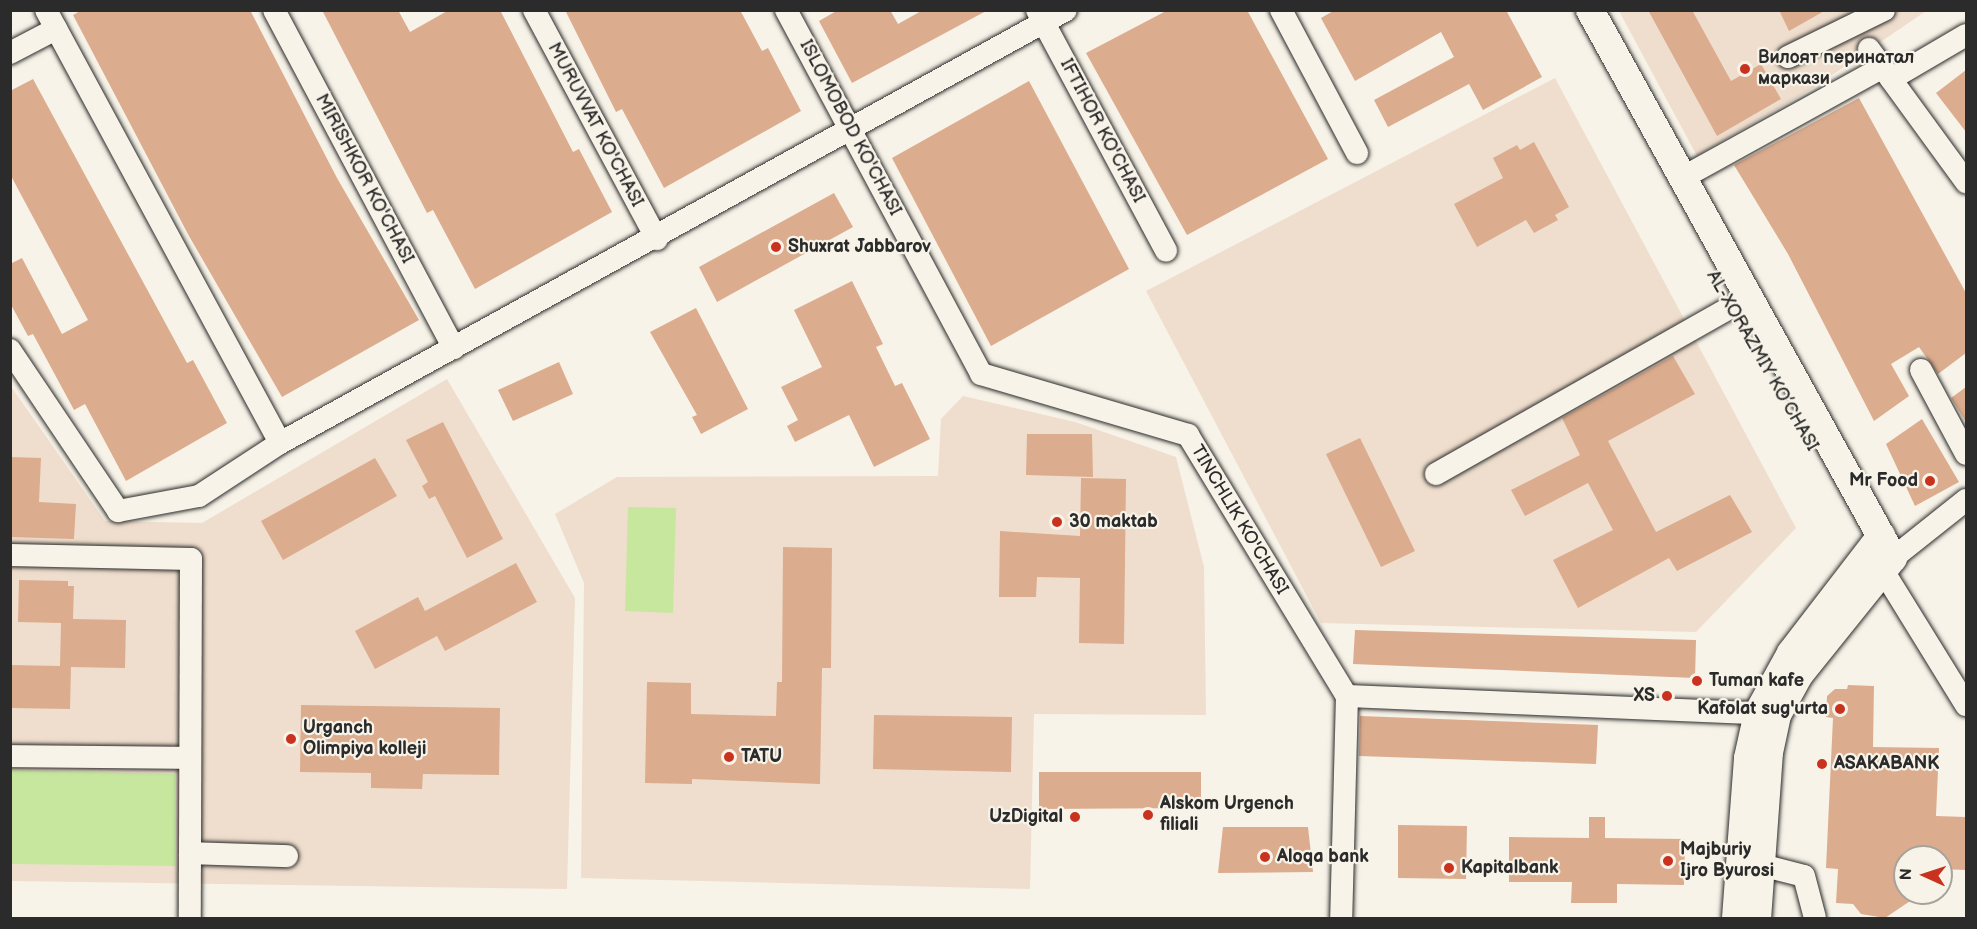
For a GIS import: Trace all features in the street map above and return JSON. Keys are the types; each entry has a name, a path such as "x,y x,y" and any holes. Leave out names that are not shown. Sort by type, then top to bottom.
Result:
{"main road":[{"name":"AL-XORAZMIY KO’CHASI","path":"1569,10 1730,308 1882,553"},
{"name":"AL-XORAZMIY KO’CHASI","path":"1590,10 1882,553"},
{"path":"1736,918 1748,758 1758,713 1791,653 1882,553"},
{"path":"1757,918 1769,753 1777,715 1799,675 1882,553"}],"street":[{"name":"MIRISHKOR KO'CHASI","path":"274,10 454,348"},
{"name":"MURUVVAT KO'CHASI","path":"534,10 657,238"},
{"name":"ISLOMOBOD KO'CHASI","path":"786,10 981,374"},
{"path":"10,350 118,511 199,496 279,443 657,238 1040,16 1065,10"},
{"path":"1281,10 1357,153"},
{"path":"1788,57 1884,10"},
{"name":"IFTIHOR KO'CHASI","path":"1040,16 1166,251"},
{"path":"10,53 51,20 279,443"},
{"path":"1682,178 1966,35"},
{"path":"1869,49 1966,182"},
{"path":"1436,474 1730,308"},
{"path":"1921,370 1966,454"},
{"name":"TINCHLIK KO'CHASI","path":"981,374 1188,435 1347,696"},
{"path":"1882,553 1966,500"},
{"name":"AL-XORAZMIY KO’CHASI","path":"1882,553 1966,705"},
{"path":"10,555 191,559 190,918"},
{"path":"1341,918 1347,696 1758,713"},
{"path":"10,756 190,758"},
{"path":"190,853 287,856"},
{"path":"1761,865 1804,876 1815,918"}],"shaded area":[{"name":"Вилоят перинатал маркази","path":"1619,11 1926,11 1813,88 1697,156"},
{"path":"1555,78 1796,528 1696,632 1321,623 1146,291"},
{"name":"Urganch Olimpiya kolleji","path":"447,379 575,598 567,889 11,881 10,385 105,521 202,523"},
{"path":"963,396 1075,422 1176,457 1204,567 1206,715 1034,714 1030,889 581,878 584,583 555,514 617,477 938,476 941,419"}],"green space":[{"path":"628,507 676,508 673,613 625,611"},
{"path":"11,770 175,774 175,866 11,864"}],"building":[{"path":"82,10 250,10 337,178 419,320 282,397 189,236 73,15"},
{"path":"322,10 398,10 410,32 449,10 500,10 573,152 579,149 612,212 475,289 433,210 427,213"},
{"path":"565,10 740,10 762,51 768,48 801,111 664,188 622,109 616,112"},
{"path":"838,10 890,10 898,24 923,10 988,10 852,83 819,21"},
{"path":"1168,10 1247,10 1328,159 1187,235 1086,53"},
{"path":"1335,10 1506,10 1542,77 1483,110 1469,84 1388,127 1374,100 1454,57 1441,32 1355,81 1321,18"},
{"path":"1648,10 1692,10 1731,81 1761,64 1781,99 1717,136"},
{"path":"1779,10 1826,10 1789,31"},
{"path":"1966,70 1966,132 1936,93"},
{"path":"33,79 187,363 193,360 227,423 126,481 85,404 74,410 33,334 28,336 10,303 10,264 22,258 62,334 88,320 10,174 10,91"},
{"path":"1029,81 1129,269 991,346 892,158"},
{"path":"1859,98 1966,293 1966,353 1938,374 1919,347 1891,364 1909,396 1874,421 1788,254 1734,165"},
{"path":"1534,142 1569,207 1555,215 1558,220 1534,233 1526,220 1477,247 1454,204 1503,178 1493,158 1517,145 1520,150"},
{"name":"Shuxrat Jabbarov","path":"834,193 853,227 717,302 699,267"},
{"path":"852,281 883,344 876,347 895,386 902,383 930,439 874,467 849,415 795,442 787,426 798,420 781,387 822,367 794,310"},
{"path":"696,308 748,409 701,434 692,417 697,415 650,332"},
{"path":"1673,356 1695,394 1608,441 1656,532 1730,495 1752,532 1677,571 1669,558 1578,608 1553,560 1613,530 1588,483 1525,516 1511,490 1580,455 1562,418"},
{"path":"559,362 573,394 513,421 498,390"},
{"path":"1966,387 1966,422 1951,398"},
{"path":"1922,419 1959,482 1915,506 1886,444"},
{"path":"443,422 503,539 467,558 435,496 429,499 422,486 428,482 406,440"},
{"path":"1027,434 1092,434 1093,477 1026,475"},
{"path":"1360,438 1415,551 1381,567 1326,454"},
{"path":"10,457 41,458 39,502 76,504 74,539 10,537"},
{"path":"375,458 397,496 283,560 261,521"},
{"path":"1081,478 1126,479 1124,644 1079,643 1080,578 1037,577 1036,597 999,597 1000,531 1080,536"},
{"path":"783,547 832,548 831,668 822,668 820,784 692,779 692,784 645,783 647,682 691,683 691,714 776,716 777,682 782,682"},
{"path":"516,563 537,602 445,651 437,636 375,669 355,631 418,597 425,611"},
{"path":"19,580 68,581 68,586 74,586 73,619 126,620 125,668 71,667 70,709 10,708 10,665 60,666 61,623 18,622"},
{"path":"1355,630 1696,640 1695,678 1353,664"},
{"path":"1848,685 1874,686 1873,747 1939,748 1936,816 1966,817 1966,870 1953,869 1953,845 1893,845 1893,905 1904,905 1885,918 1861,914 1853,904 1836,903 1838,869 1826,868 1833,718 1826,717 1827,696 1835,689 1847,689"},
{"path":"301,705 500,708 499,775 423,774 422,789 371,788 371,773 300,772"},
{"path":"874,715 1012,717 1011,772 873,769"},
{"path":"1360,716 1598,725 1596,764 1359,756"},
{"path":"1039,772 1201,772 1201,808 1039,809"},
{"path":"1589,817 1605,817 1605,838 1685,839 1684,885 1617,884 1617,903 1571,903 1572,882 1509,882 1509,837 1589,838"},
{"path":"1398,825 1467,826 1466,879 1398,878"},
{"path":"1223,827 1308,827 1313,872 1218,873"}],"place":[{"name":"Вилоят перинатал маркази","path":"1745,69"},
{"name":"Shuxrat Jabbarov","path":"776,247"},
{"name":"Mr Food","path":"1930,481"},
{"name":"30 maktab","path":"1057,522"},
{"name":"Tuman kafe","path":"1697,681"},
{"name":"XS","path":"1667,696"},
{"name":"Kafolat sug'urta","path":"1840,709"},
{"name":"Urganch Olimpiya kolleji","path":"291,739"},
{"name":"TATU","path":"729,757"},
{"name":"ASAKABANK","path":"1822,764"},
{"name":"Alskom Urgench filiali","path":"1148,815"},
{"name":"UzDigital","path":"1075,817"},
{"name":"Aloqa bank","path":"1265,857"},
{"name":"Majburiy Ijro Byurosi","path":"1668,861"},
{"name":"Kapitalbank","path":"1449,868"}]}
